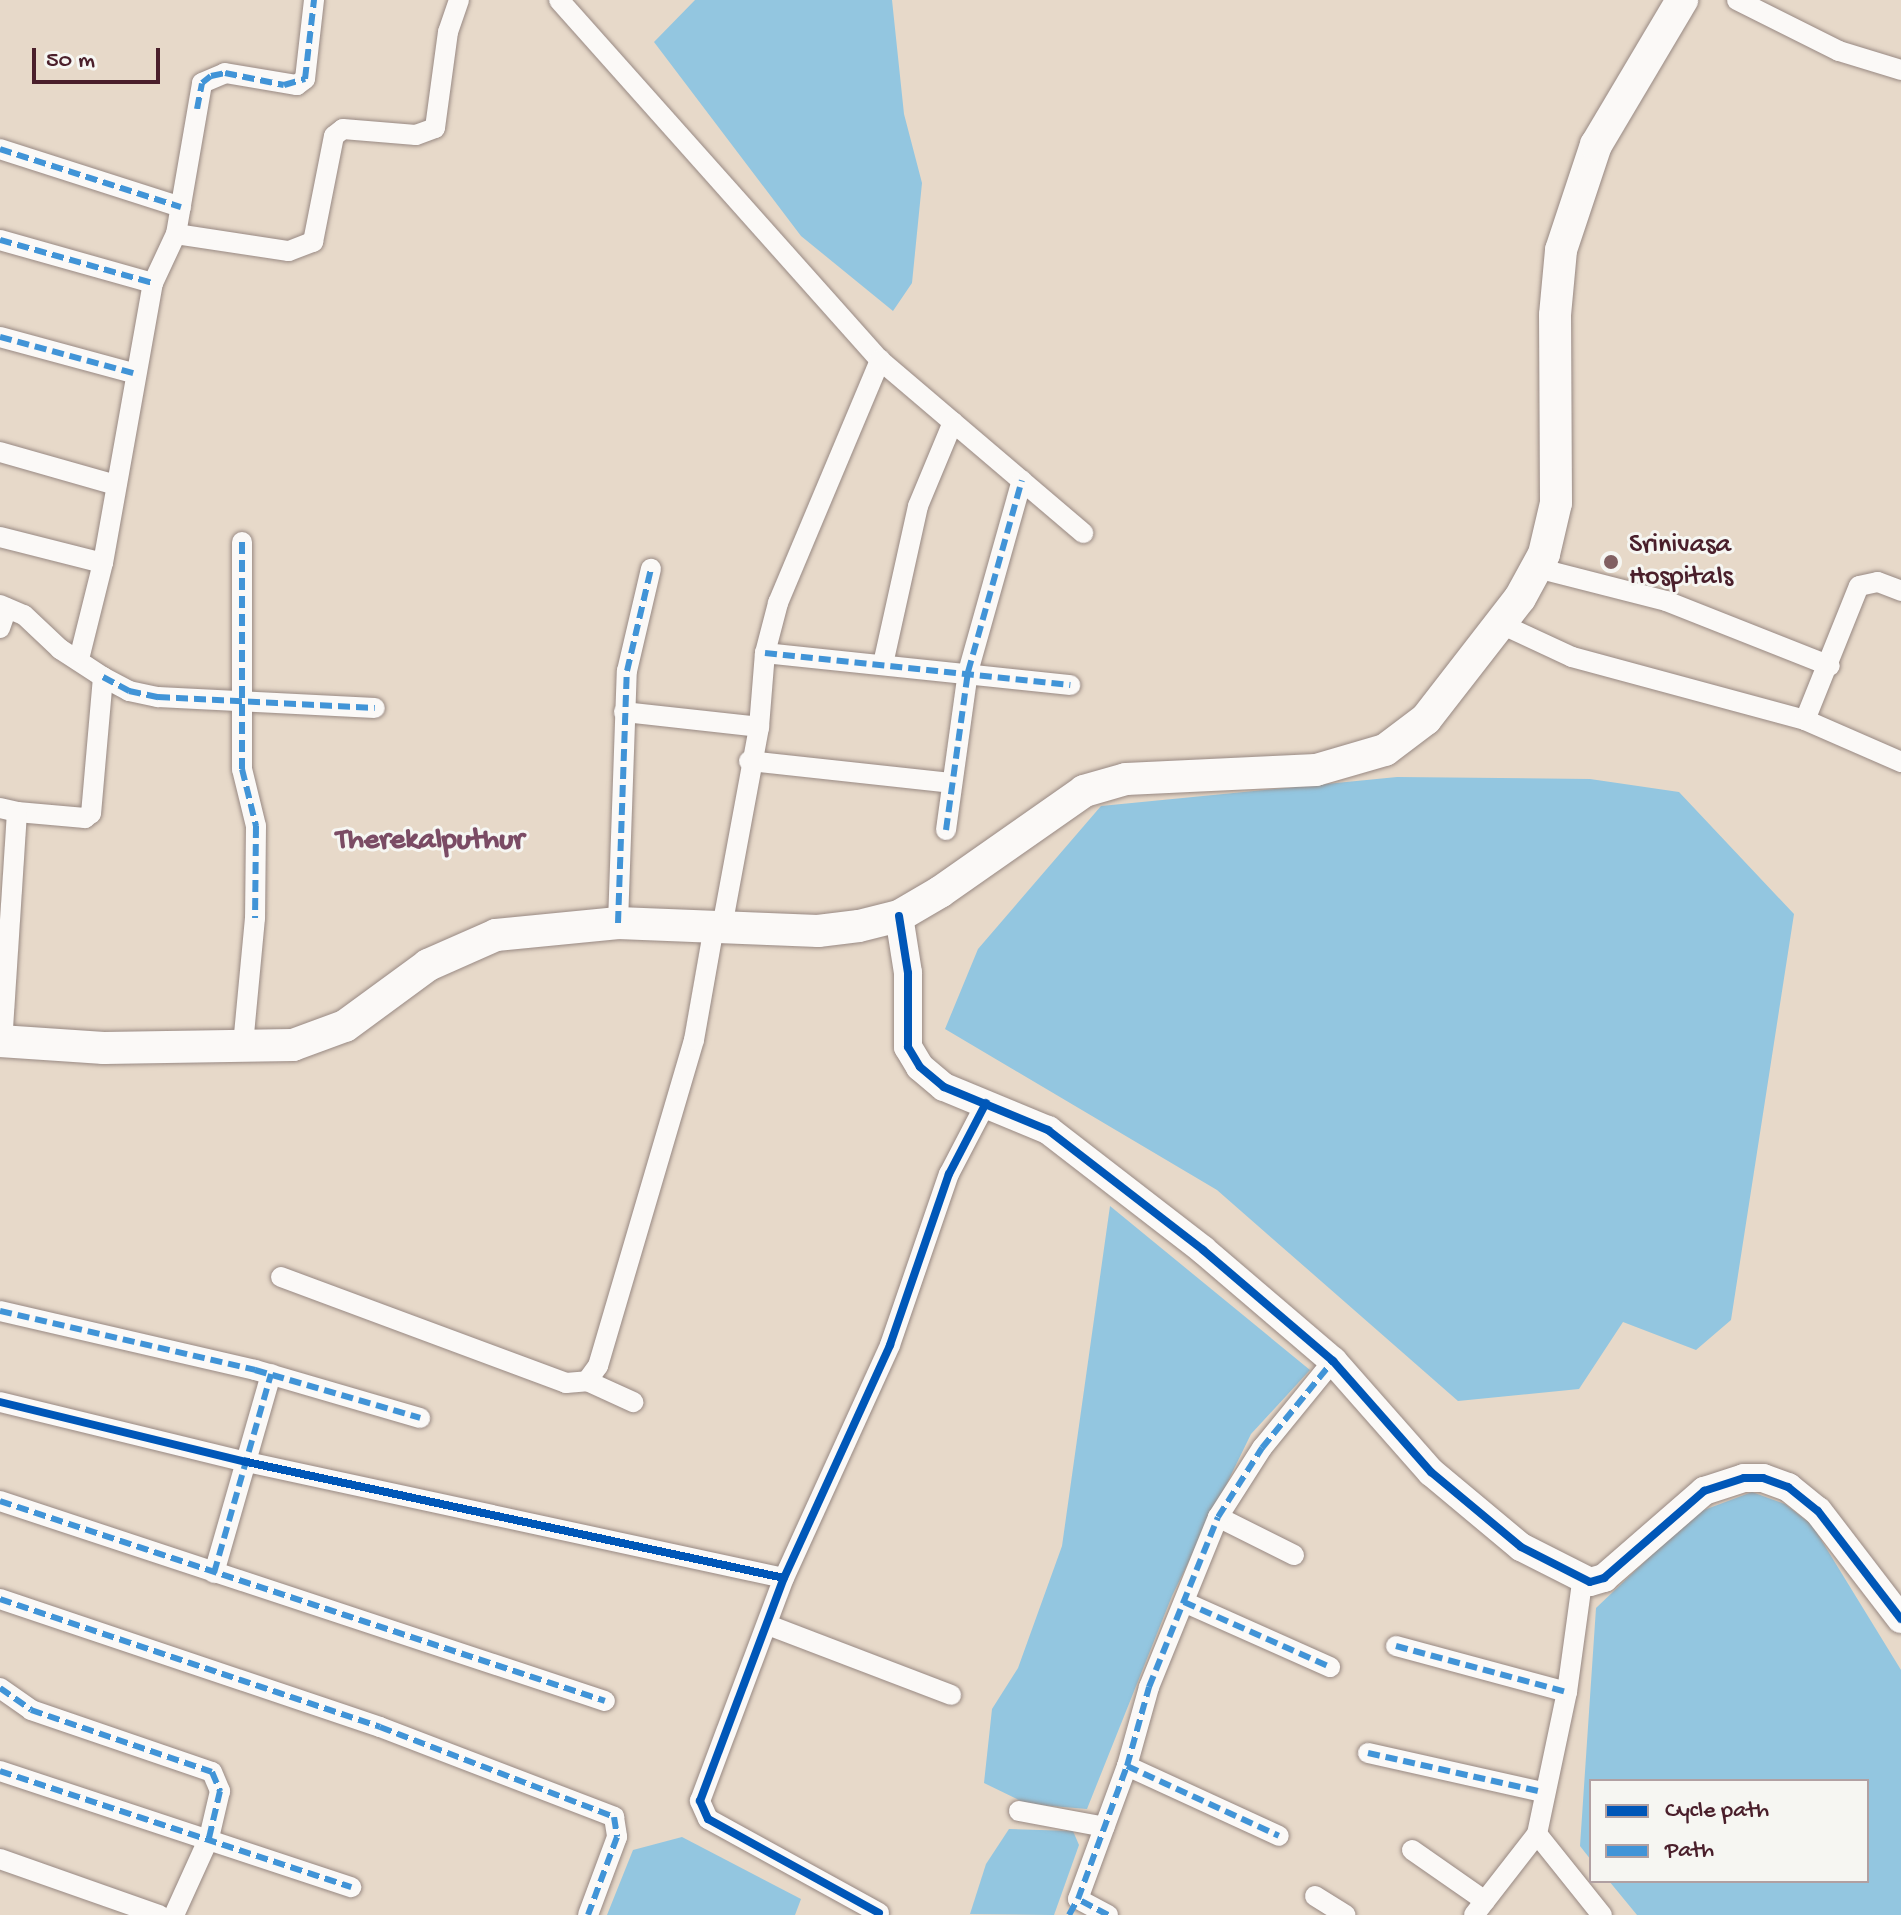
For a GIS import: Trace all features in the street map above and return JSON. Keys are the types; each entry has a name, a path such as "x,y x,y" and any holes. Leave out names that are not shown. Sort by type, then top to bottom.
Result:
{"main road":[{"path":"1,1041 104,1048 293,1045 345,1026 428,965 496,935 618,923 818,931 899,916 1084,791 1126,779 1316,770 1385,750 1426,719 1501,624 1537,568 1556,503 1555,315 1561,250 1596,145 1682,0"}],"street":[{"path":"79,659 103,563 153,283 176,234 202,83 225,73 297,85 305,79 314,0"},
{"path":"176,234 289,251 313,242 334,136 343,129 416,135 435,128 448,32 459,0"},
{"path":"559,0 880,360 1083,533"},
{"path":"1737,0 1839,51 1901,70"},
{"path":"0,149 181,207"},
{"path":"0,240 153,283"},
{"path":"0,337 136,374"},
{"path":"587,1381 598,1366 694,1040 749,761 759,727 765,653 778,603 880,360"},
{"path":"883,664 918,506 953,422"},
{"path":"0,452 116,485"},
{"path":"946,830 950,783 968,672 1022,480"},
{"path":"0,537 103,563"},
{"path":"242,542 242,769 256,826 255,918 243,1046"},
{"path":"1537,568 1666,601 1830,666"},
{"path":"618,923 624,712 637,615 651,569"},
{"path":"1805,720 1830,666 1859,586 1878,582 1901,591"},
{"path":"0,628 3,606 42,627 60,649 129,691 158,697 240,703 375,708"},
{"path":"1501,624 1572,657 1805,720 1901,762"},
{"path":"765,653 1070,685"},
{"path":"1,1041 9,810 85,818 91,813 103,677"},
{"path":"624,712 759,727"},
{"path":"749,761 950,783"},
{"path":"899,916 908,973 908,1047 920,1067 944,1087 1048,1130 1203,1250 1333,1361 1466,1505 1521,1547 1582,1582 1604,1578 1704,1491 1723,1482 1763,1478 1788,1487 1818,1511 1901,1619"},
{"path":"879,1913 702,1811 703,1784 784,1578 890,1345 949,1174 986,1103"},
{"path":"281,1277 566,1383 587,1381 633,1402"},
{"path":"0,1311 271,1374 420,1418"},
{"path":"1108,1915 1073,1907 1127,1766 1149,1687 1218,1517 1262,1448 1333,1361"},
{"path":"214,1573 271,1374"},
{"path":"0,1402 247,1462 784,1578"},
{"path":"0,1501 605,1701"},
{"path":"1218,1517 1294,1555"},
{"path":"1412,1850 1479,1908 1537,1834 1543,1792 1567,1692 1582,1582"},
{"path":"0,1599 380,1727 614,1817 617,1837 588,1915"},
{"path":"1184,1602 1330,1667"},
{"path":"768,1625 951,1695"},
{"path":"1396,1646 1567,1692"},
{"path":"0,1688 31,1710 212,1772 220,1791 209,1838 174,1915"},
{"path":"1368,1753 1543,1792"},
{"path":"1127,1766 1279,1836"},
{"path":"0,1771 351,1887"},
{"path":"1019,1811 1105,1827"},
{"path":"1537,1834 1602,1915"},
{"path":"0,1859 159,1915"},
{"path":"1315,1896 1346,1915"}],"water":[{"path":"695,0 892,0 904,114 922,183 912,283 893,311 801,236 654,42"},
{"path":"1397,777 1590,779 1679,792 1794,914 1731,1320 1696,1350 1623,1322 1579,1389 1458,1401 1217,1190 945,1029 978,949 1101,806"},
{"path":"1110,1206 1310,1370 1251,1434 1172,1596 1087,1809 1027,1804 984,1783 992,1709 1018,1668 1062,1546"},
{"path":"1752,1492 1785,1504 1812,1525 1901,1670 1901,1915 1637,1915 1611,1883 1869,1883 1869,1779 1589,1779 1589,1857 1580,1846 1596,1608 1696,1513"},
{"path":"1009,1829 1073,1831 1079,1845 1054,1915 970,1914 986,1864"},
{"path":"682,1837 801,1899 795,1915 607,1915 633,1850"}],"marked path":[{"path":"197,109 202,83 211,76 225,73 284,85 305,79 314,0"},
{"path":"0,149 181,207"},
{"path":"0,240 153,283"},
{"path":"0,337 136,374"},
{"path":"946,830 968,672 1022,480"},
{"path":"242,542 242,769 256,826 255,918"},
{"path":"618,923 627,671 651,569"},
{"path":"765,653 1070,685"},
{"path":"103,677 129,691 158,697 375,708"},
{"path":"0,1311 255,1370 420,1418"},
{"path":"1108,1915 1078,1899 1127,1766 1149,1687 1218,1517 1262,1448 1333,1361"},
{"path":"214,1573 271,1374"},
{"path":"0,1501 605,1701"},
{"path":"0,1599 380,1727 614,1817 617,1837 588,1915"},
{"path":"1184,1602 1330,1667"},
{"path":"1396,1646 1567,1692"},
{"path":"0,1688 31,1710 212,1772 220,1791 209,1838"},
{"path":"1368,1753 1543,1792"},
{"path":"1127,1766 1279,1836"},
{"path":"0,1771 351,1887"},
{"path":"1069,1915 1078,1899"}],"cycle path":[{"path":"899,916 908,973 908,1047 920,1067 944,1087 1048,1130 1203,1250 1333,1361 1431,1472 1521,1547 1590,1582 1604,1578 1704,1491 1744,1478 1763,1478 1788,1487 1818,1511 1901,1619"},
{"path":"879,1913 708,1819 700,1801 784,1578 890,1345 949,1174 986,1103"},
{"path":"0,1402 247,1462 784,1578"}],"place":[{"name":"Srinivasa Hospitals","path":"1611,562"}],"district":[{"name":"Therekalputhur","path":"430,842"}]}
